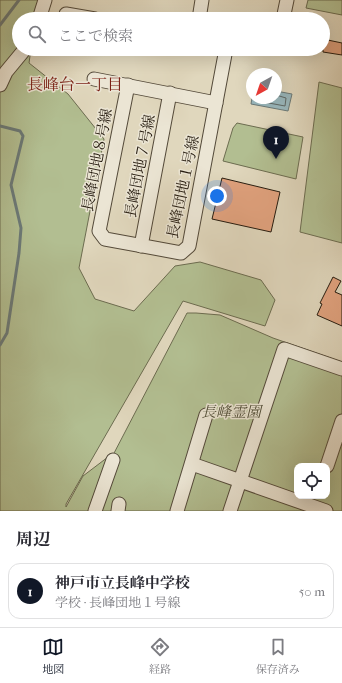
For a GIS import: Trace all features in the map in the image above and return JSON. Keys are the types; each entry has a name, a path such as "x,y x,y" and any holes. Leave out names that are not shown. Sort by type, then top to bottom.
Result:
{"street":[{"path":"41,12 45,0"},
{"path":"200,12 202,0"},
{"path":"284,12 286,0"},
{"path":"0,85 6,72 20,56"},
{"name":"長峰団地１号線","path":"105,239 181,253 190,246 225,56"},
{"path":"94,79 216,103"},
{"name":"長峰団地８号線","path":"105,239 99,231 128,85"},
{"name":"長峰団地７号線","path":"141,246 170,93"},
{"path":"230,511 284,349 342,369"},
{"path":"177,511 206,416"},
{"path":"328,463 342,421"},
{"path":"95,511 113,460"},
{"path":"192,464 314,504 326,511"}],"green space":[{"name":"長峰霊園","path":"0,0 41,0 38,12 12,12 12,56 30,56 29,63 68,94 104,139 79,268 95,299 134,311 175,266 200,262 261,280 275,300 265,326 183,301 66,504 66,507 83,476 108,457 112,457 187,313 220,315 273,338 342,362 342,511 0,511"},
{"path":"308,0 342,0 342,15 306,8"},
{"path":"319,82 342,88 342,243 300,232"},
{"path":"237,123 303,137 296,179 223,161 233,128"}],"water":[{"path":"282,92 292,94 288,111 251,104 282,104"}],"building":[{"path":"330,40 342,43 342,55 330,53"},
{"path":"222,178 280,192 271,232 212,219"},
{"path":"333,277 341,281 335,292 342,295 342,326 317,315 322,304 320,303"}],"waterway":[{"path":"0,25 19,0"},
{"path":"0,126 20,131 23,136 11,185 21,228 19,253 7,333 0,345"}],"place":[{"name":"神戸市立長峰中学校","path":"276,159"}],"district":[{"name":"長峰台一丁目","path":"75,84"}]}
